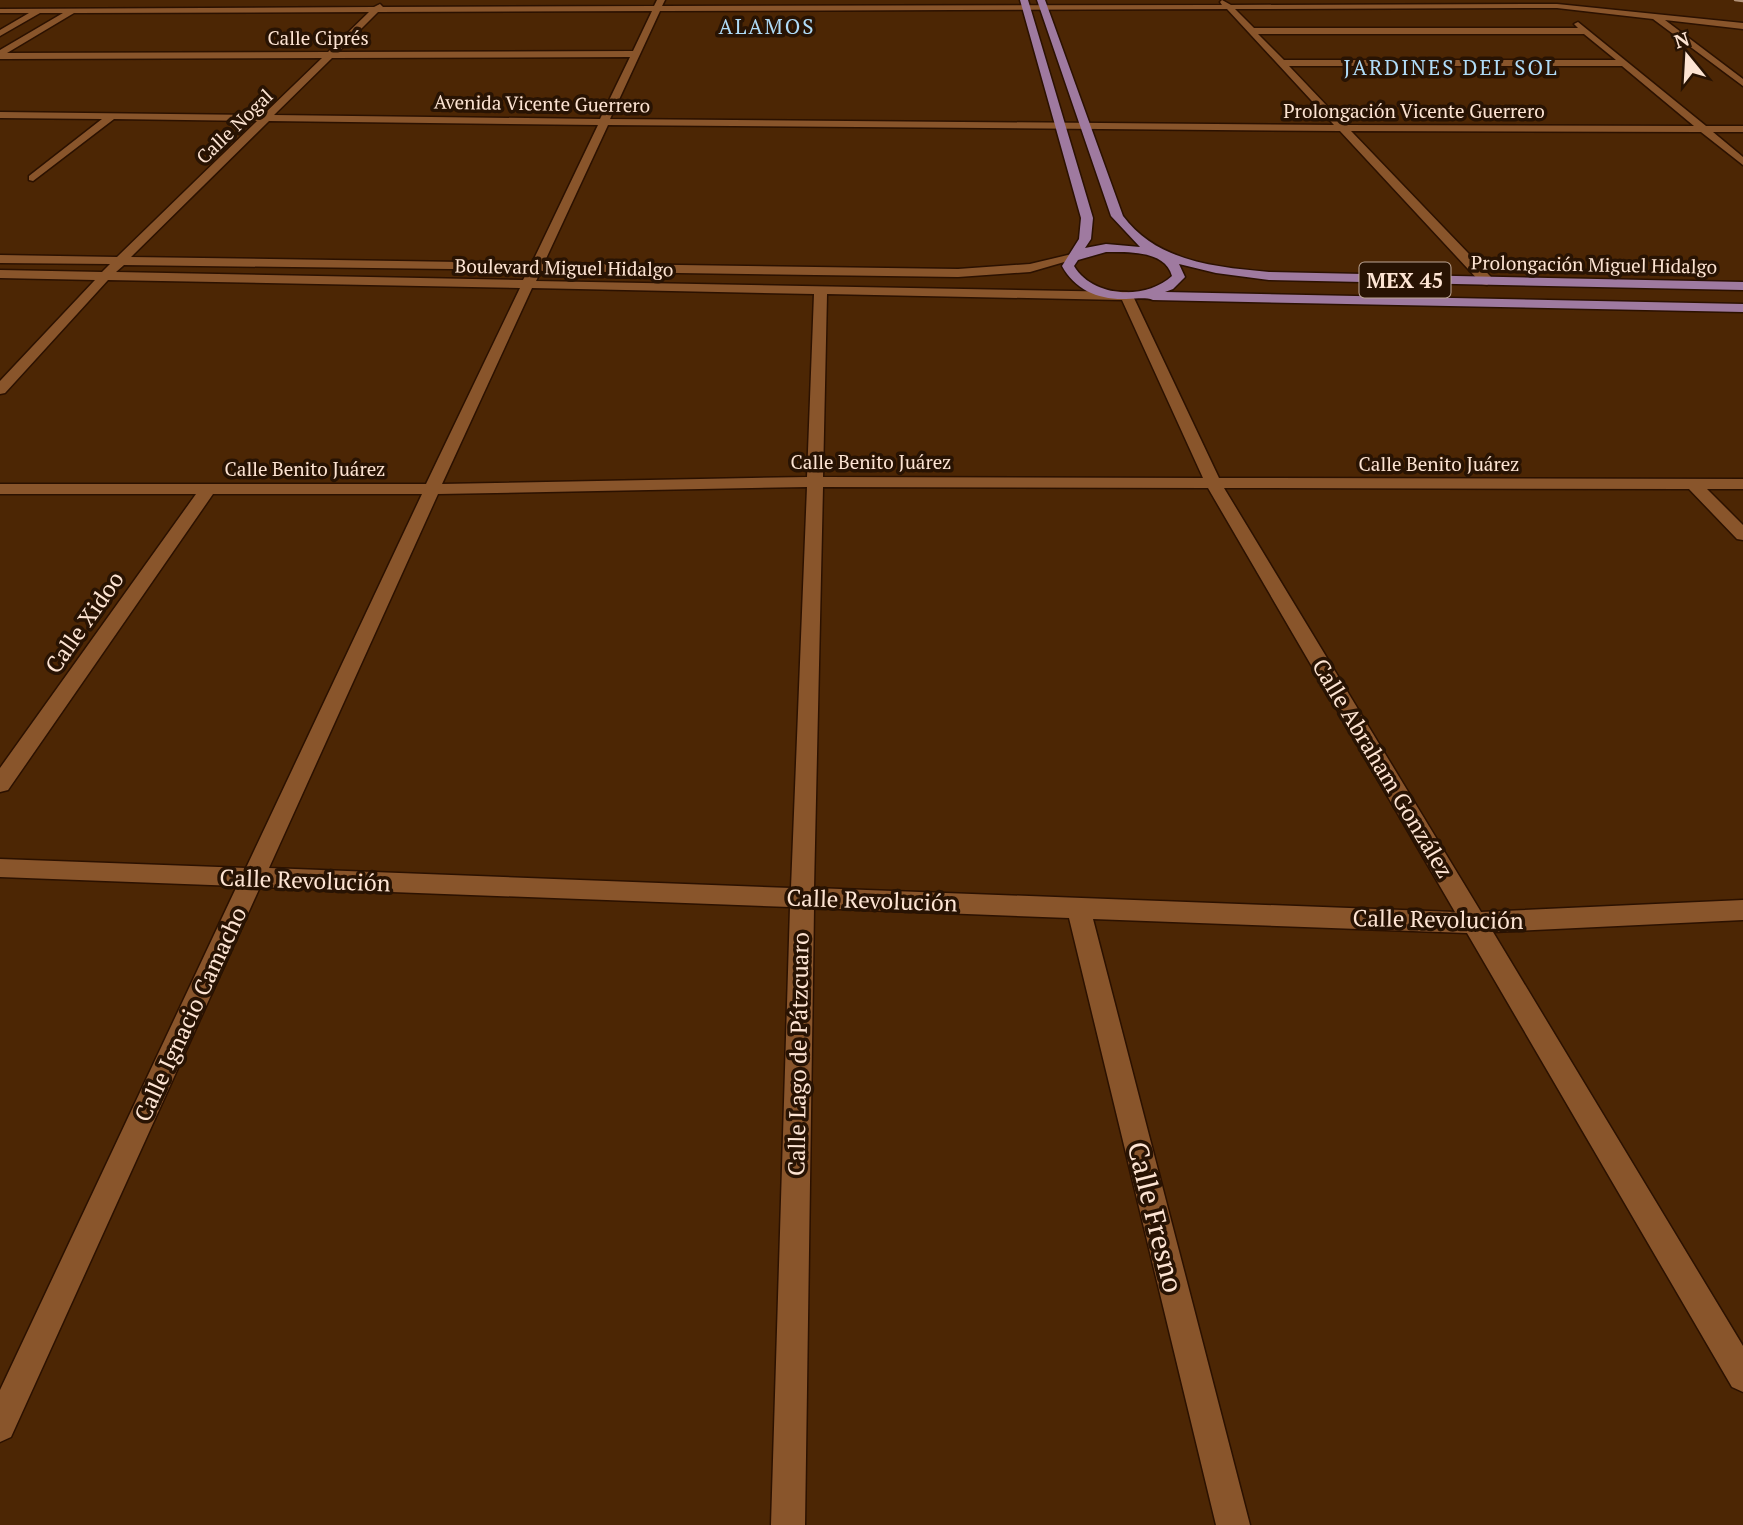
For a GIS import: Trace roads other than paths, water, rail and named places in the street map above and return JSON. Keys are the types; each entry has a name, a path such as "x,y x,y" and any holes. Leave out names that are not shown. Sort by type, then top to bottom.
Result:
{"main road":[{"path":"1025,4 1087,218 1086,239 1072,258"},
{"name":"MEX 45","path":"1042,4 1117,216 1132,235 1171,261 1178,269 1179,278 1173,285 1146,295 1108,294 1078,282 1070,274 1068,266 1072,258"},
{"name":"Prolongación Miguel Hidalgo","path":"1072,258 1095,249 1110,247 1158,254 1210,268 1269,276 1743,286"},
{"name":"Prolongación Miguel Hidalgo","path":"1127,296 1743,308"}],"street":[{"name":"Calle Nogal","path":"0,390 105,276 387,0"},
{"path":"510,10 518,0"},
{"path":"0,33 56,1"},
{"path":"1226,4 1487,281"},
{"path":"0,11 510,10 658,5 1558,6 1743,26"},
{"name":"Calle Ignacio Camacho","path":"0,1426 658,5"},
{"path":"1558,6 1743,162"},
{"path":"0,55 73,11"},
{"path":"1656,17 1743,83"},
{"path":"1252,32 1587,31"},
{"name":"Calle Ciprés","path":"0,55 635,54"},
{"path":"1282,64 1625,63"},
{"name":"Avenida Vicente Guerrero","path":"0,114 1061,127 1084,125"},
{"path":"33,178 112,116"},
{"name":"Prolongación Vicente Guerrero","path":"1084,125 1743,129"},
{"name":"Boulevard Miguel Hidalgo","path":"0,259 958,274 1007,271 1072,258"},
{"name":"Boulevard Miguel Hidalgo","path":"0,274 1127,296"},
{"path":"958,274 961,293"},
{"name":"Calle Lago de Pátzcuaro","path":"788,1525 802,898 821,290"},
{"name":"Calle Abraham González","path":"1127,296 1213,483 1743,1376"},
{"name":"Calle Benito Juárez","path":"0,489 432,489 815,481 1743,484"},
{"path":"1694,485 1743,534"},
{"name":"Calle Xidoo","path":"0,784 208,489"},
{"name":"Calle Revolución","path":"0,868 1475,923 1743,910"},
{"name":"Calle Fresno","path":"1079,909 1233,1525"}],"railway":[{"path":"1735,0 1743,1"}],"district":[{"name":"ALAMOS","path":"767,26"},
{"name":"JARDINES DEL SOL","path":"1451,67"}]}
